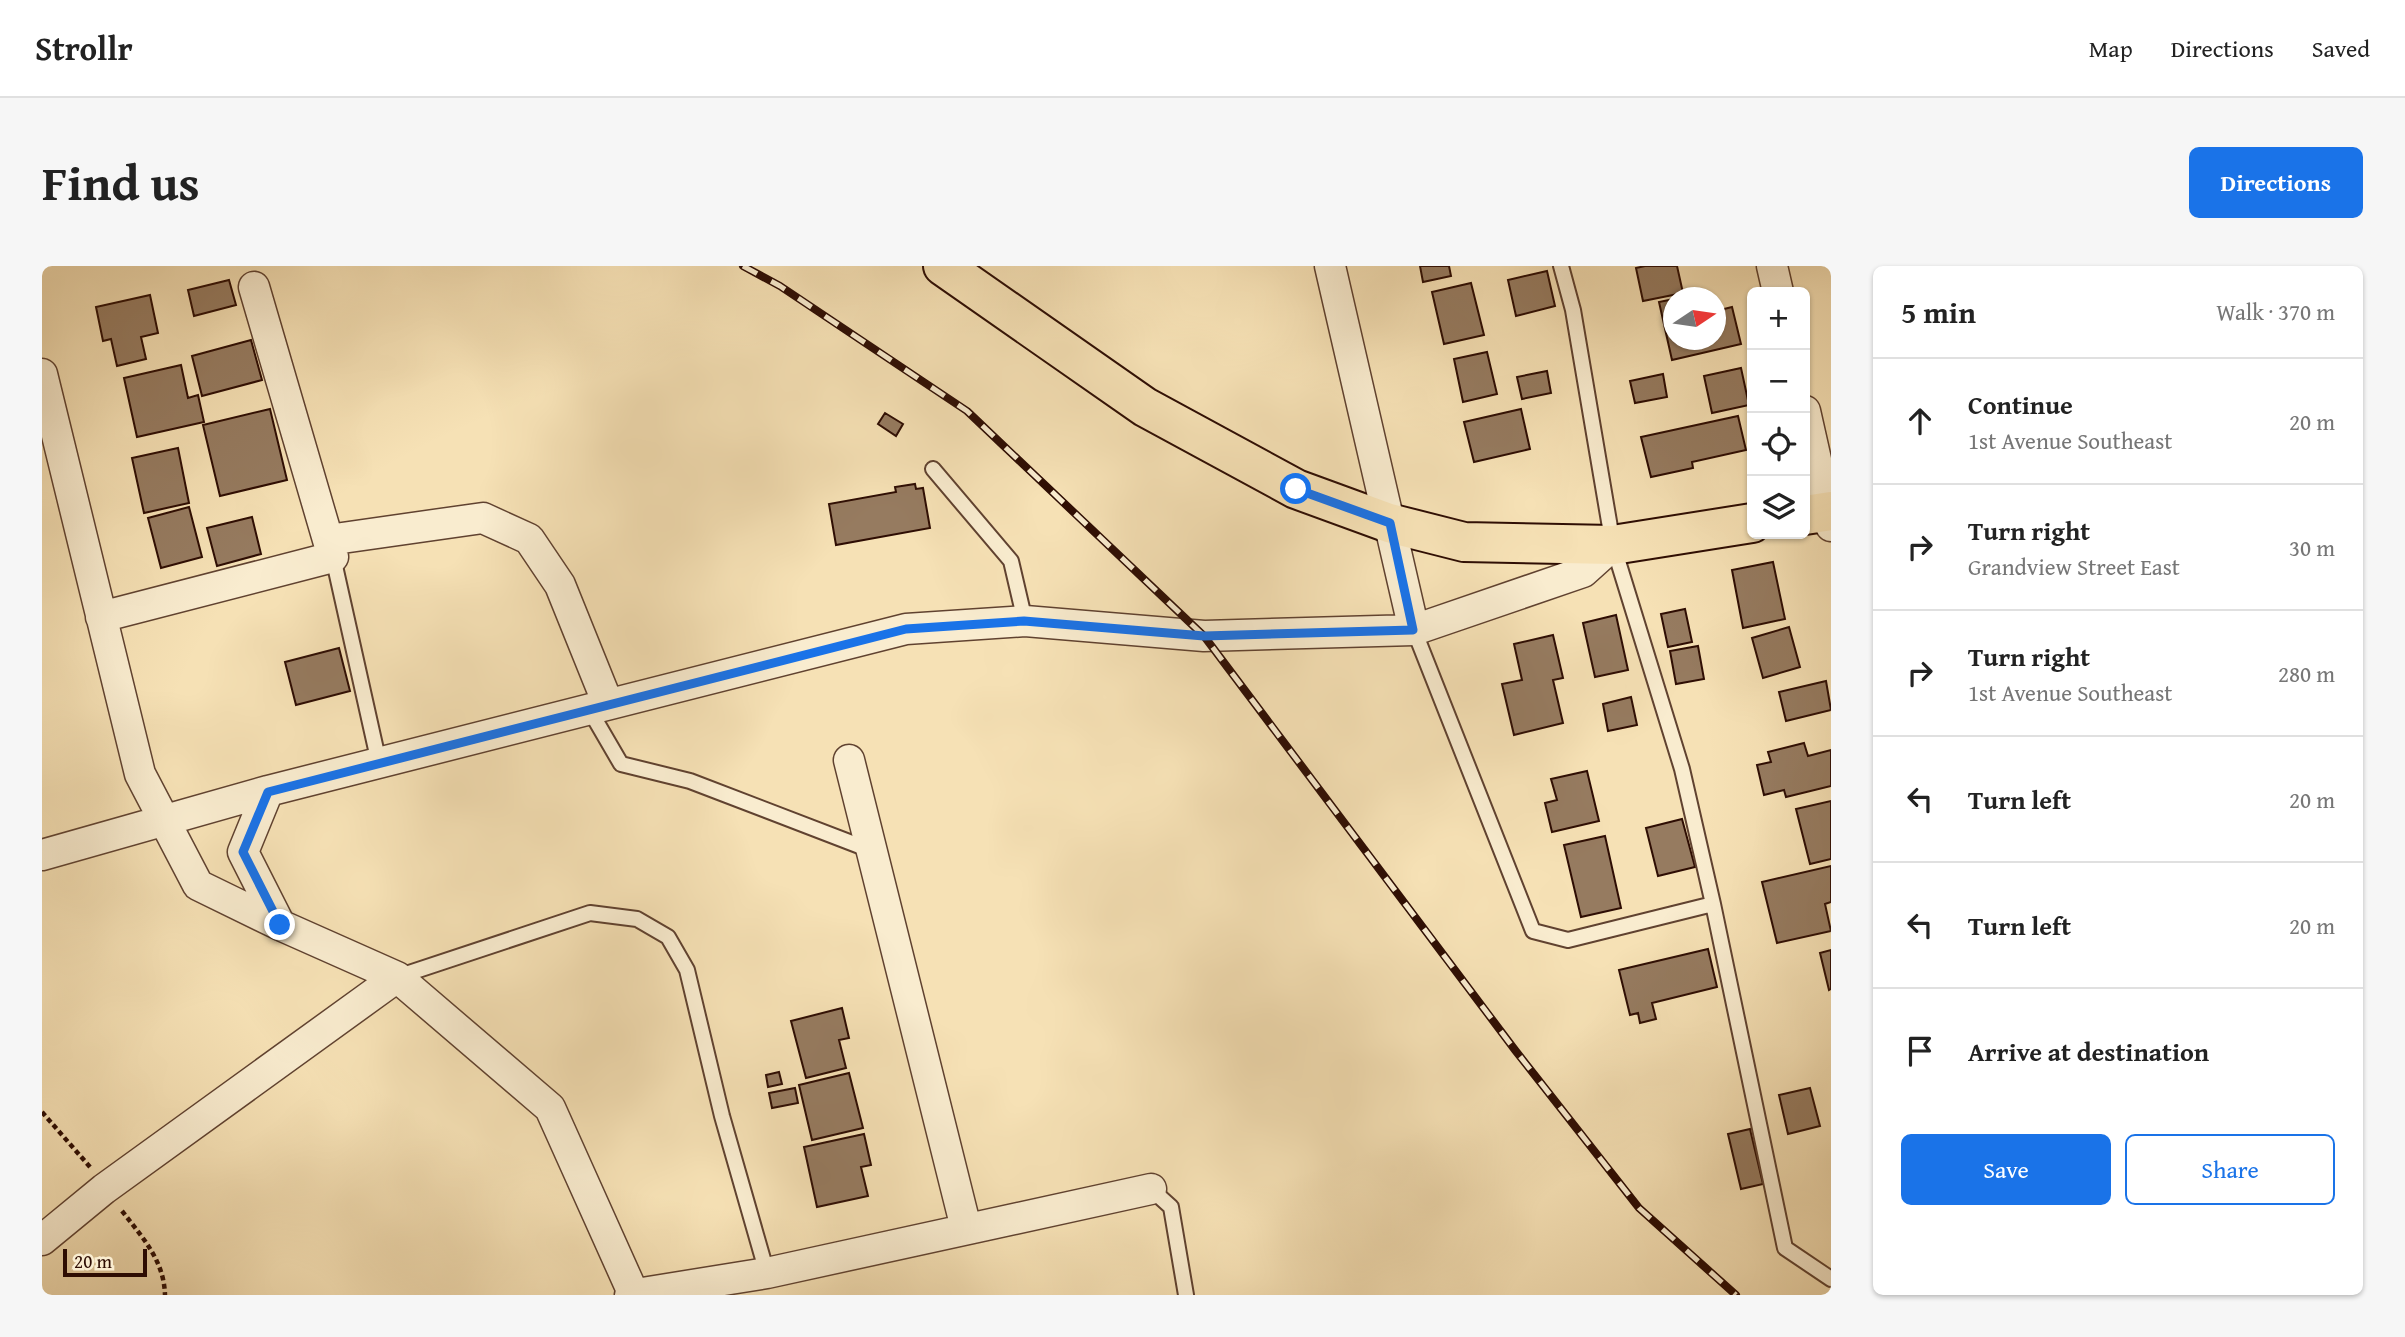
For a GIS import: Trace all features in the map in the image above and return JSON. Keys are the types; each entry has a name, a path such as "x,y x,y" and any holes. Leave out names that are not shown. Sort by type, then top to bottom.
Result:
{"main road":[{"path":"943,266 1145,407 1296,489 1390,523 1464,542 1614,545 1747,524"}],"street":[{"path":"1330,266 1413,630"},
{"path":"1772,266 1777,287"},
{"path":"254,287 330,549"},
{"path":"42,374 139,774 198,885 280,925 397,976 550,1108 633,1295 767,1273 1151,1189"},
{"path":"1805,413 1824,516"},
{"path":"101,617 330,549 484,518 529,539 560,585 599,707"},
{"path":"42,855 268,792 906,629 1024,621 1204,636 1413,630 1583,572 1614,545"},
{"path":"849,760 966,1228"},
{"path":"268,792 243,852 280,925"},
{"path":"42,1240 104,1189 397,976"}],"lane":[{"path":"1561,266 1573,310 1614,545 1682,769 1785,1248 1831,1279"},
{"path":"933,469 1011,561 1024,621"},
{"path":"330,549 379,763"},
{"path":"1413,630 1534,931 1568,940 1713,904"},
{"path":"599,707 621,764 690,781 872,850"},
{"path":"397,976 590,914 637,919 668,937 687,970 722,1116 767,1273"},
{"path":"1151,1189 1171,1207 1186,1295"}],"building":[{"path":"1420,266 1449,266 1451,276 1423,282"},
{"path":"1677,266 1682,287 1663,287 1663,297 1643,301 1636,268"},
{"path":"1547,271 1555,306 1516,316 1508,280"},
{"path":"229,280 236,305 194,316 188,290"},
{"path":"1471,283 1484,335 1444,344 1432,292"},
{"path":"150,295 158,333 141,337 146,359 117,366 111,339 103,341 96,307"},
{"path":"1663,301 1663,320 1659,302"},
{"path":"1732,307 1741,344 1726,347 1726,308"},
{"path":"251,340 262,380 202,396 192,356"},
{"path":"1670,350 1715,350 1672,360"},
{"path":"1487,352 1497,394 1463,402 1454,359"},
{"path":"181,365 188,398 198,395 204,422 137,437 124,378"},
{"path":"1741,368 1747,405 1712,413 1704,376"},
{"path":"1547,371 1551,393 1522,399 1517,377"},
{"path":"1663,374 1667,397 1635,403 1630,381"},
{"path":"270,409 287,480 220,496 203,425"},
{"path":"1521,409 1530,449 1474,462 1464,422"},
{"path":"885,413 903,424 896,436 878,424"},
{"path":"1738,416 1746,450 1692,462 1693,468 1651,477 1641,437"},
{"path":"178,448 189,503 144,513 132,458"},
{"path":"915,484 916,489 923,488 930,528 836,545 829,504 896,492 895,487"},
{"path":"189,507 202,557 161,568 148,518"},
{"path":"252,517 261,554 217,566 207,528"},
{"path":"1773,562 1785,619 1743,628 1732,570"},
{"path":"1685,609 1692,642 1668,647 1661,614"},
{"path":"1616,615 1628,670 1595,677 1583,623"},
{"path":"1789,627 1800,667 1763,678 1752,638"},
{"path":"1553,635 1563,678 1553,680 1563,723 1514,735 1502,684 1522,680 1514,644"},
{"path":"1698,646 1704,679 1676,684 1670,651"},
{"path":"339,648 350,691 296,705 285,662"},
{"path":"1826,681 1831,710 1786,721 1779,692"},
{"path":"1631,697 1637,725 1608,731 1603,704"},
{"path":"1804,743 1808,756 1831,750 1831,786 1786,797 1784,790 1764,795 1757,765 1771,762 1768,752"},
{"path":"1587,771 1599,821 1552,832 1545,803 1557,800 1551,779"},
{"path":"1831,801 1831,859 1810,864 1796,809"},
{"path":"1682,819 1695,867 1658,876 1646,828"},
{"path":"1605,836 1621,908 1581,917 1564,845"},
{"path":"1831,866 1831,902 1825,904 1831,931 1777,943 1762,882"},
{"path":"1708,949 1717,987 1652,1003 1656,1019 1640,1023 1638,1013 1630,1015 1619,970"},
{"path":"1831,950 1831,989 1829,990 1820,953"},
{"path":"842,1008 849,1038 839,1040 846,1068 806,1078 791,1021"},
{"path":"779,1072 782,1084 768,1087 766,1075"},
{"path":"849,1073 863,1128 812,1140 799,1085"},
{"path":"795,1088 798,1103 772,1108 769,1093"},
{"path":"1810,1088 1820,1126 1788,1134 1779,1095"},
{"path":"1750,1129 1763,1184 1741,1189 1728,1134"},
{"path":"864,1134 871,1165 861,1167 868,1196 817,1207 804,1147"}],"railway":[{"path":"743,266 780,286 967,411 1204,636 1515,1050 1639,1208 1736,1295"}],"route":[{"path":"280,925 243,852 268,792 906,629 1024,621 1204,636 1413,630 1390,523 1296,489"}]}
